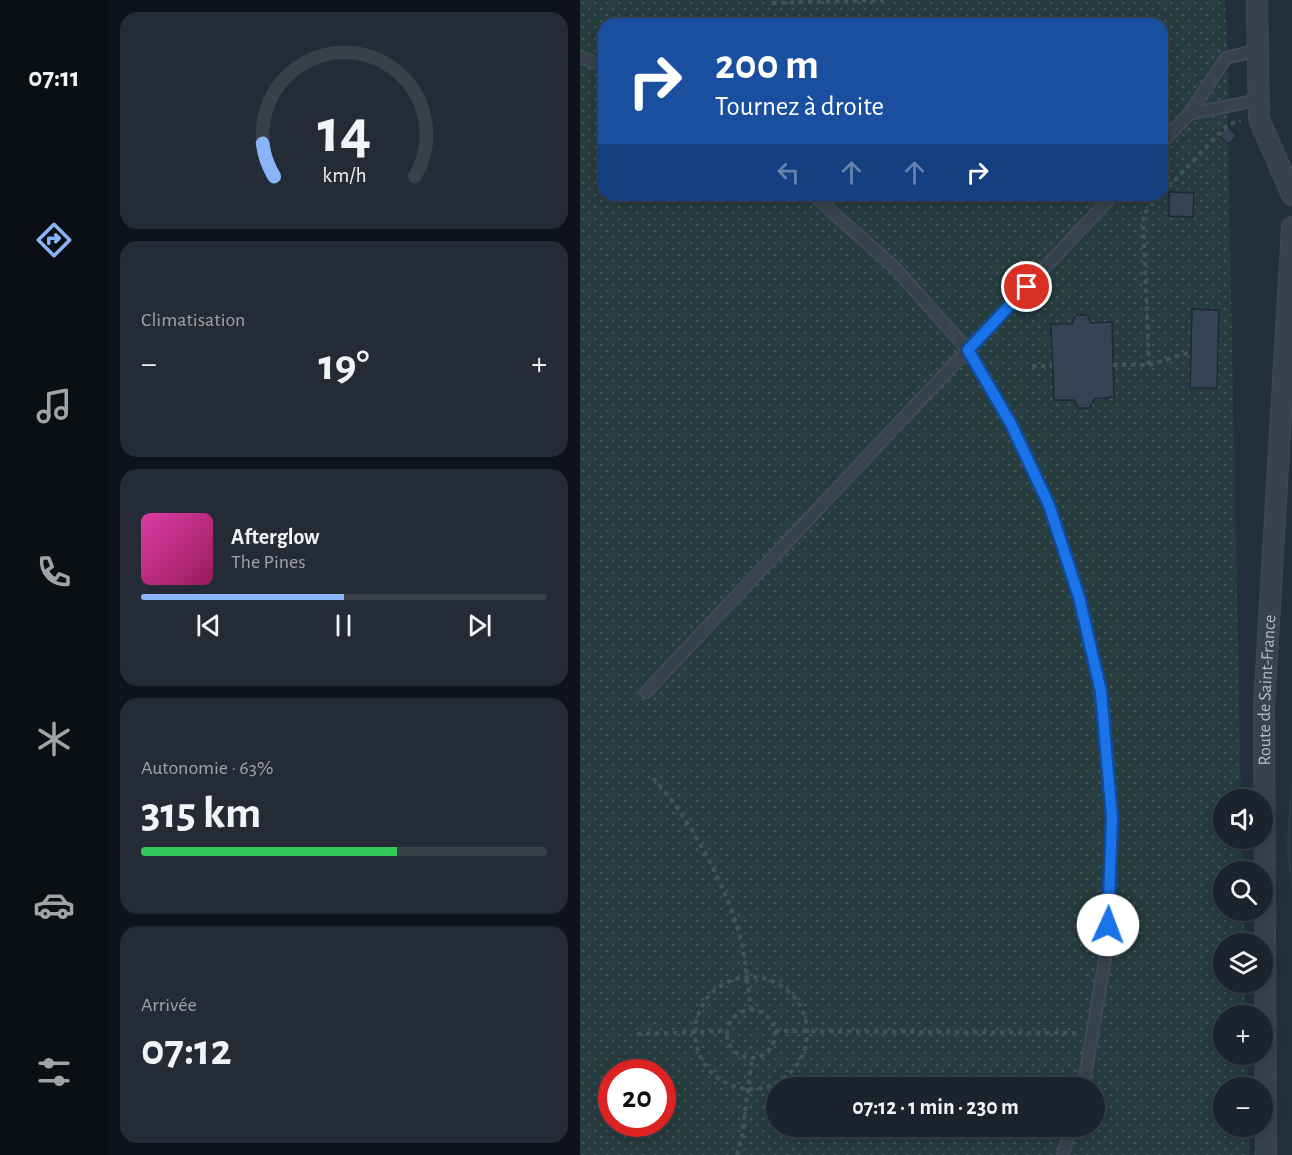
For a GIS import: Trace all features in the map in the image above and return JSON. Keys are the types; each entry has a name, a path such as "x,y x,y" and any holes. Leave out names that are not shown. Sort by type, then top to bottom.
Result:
{"street":[{"path":"1257,0 1258,109 1291,195"},
{"name":"Route de Saint-France","path":"1266,1155 1264,707 1291,227"}],"lane":[{"path":"1168,137 1189,114 1226,58 1257,50"},
{"path":"580,57 598,64"},
{"path":"1189,114 1258,109"},
{"path":"820,201 893,266 968,350 1011,424 1049,505 1079,597 1101,692 1112,818 1107,947 1085,1077"},
{"path":"646,692 1107,201"},
{"path":"1063,1155 1068,1137"}],"path":[{"path":"772,3 884,0"},
{"path":"1168,189 1228,124 1258,109"},
{"path":"1148,365 1143,215 1156,201"},
{"path":"1113,365 1148,365 1191,352"},
{"path":"1032,366 1052,366"},
{"path":"653,778 697,840 724,891 741,942 751,1009"},
{"path":"746,977 769,980 789,991 799,1003 808,1030 800,1061 790,1073 764,1088 748,1089 732,1086 717,1078 705,1066 697,1050 695,1032 697,1017 704,1002 716,989 730,981 746,977"},
{"path":"751,1009 758,1010 770,1018 775,1031 772,1046 760,1056 752,1058 736,1053 731,1047 727,1031 732,1018 744,1010 751,1009"},
{"path":"637,1034 727,1031"},
{"path":"775,1031 1093,1033"},
{"path":"737,1155 742,1136 752,1058"}],"green space":[{"path":"580,0 1225,0 1229,106 1227,126 1237,136 1228,144 1241,789 1213,789 1213,849 1242,849 1243,861 1213,861 1213,921 1244,921 1245,933 1213,933 1213,993 1245,993 1246,1005 1213,1005 1213,1065 1247,1065 1248,1077 1213,1077 1213,1137 1249,1137 1249,1155 580,1155"},
{"path":"1291,766 1291,893 1287,849"}],"building":[{"path":"1227,126 1237,136 1228,144 1218,134"},
{"path":"1169,192 1194,193 1193,217 1169,216"},
{"path":"1192,309 1219,310 1217,388 1190,388"},
{"path":"1076,315 1087,315 1091,323 1112,322 1114,397 1094,399 1090,408 1079,408 1074,400 1054,400 1051,324 1072,324"}],"route":[{"path":"1027,287 968,350 1011,424 1049,505 1079,597 1101,692 1112,818 1108,925"}]}
